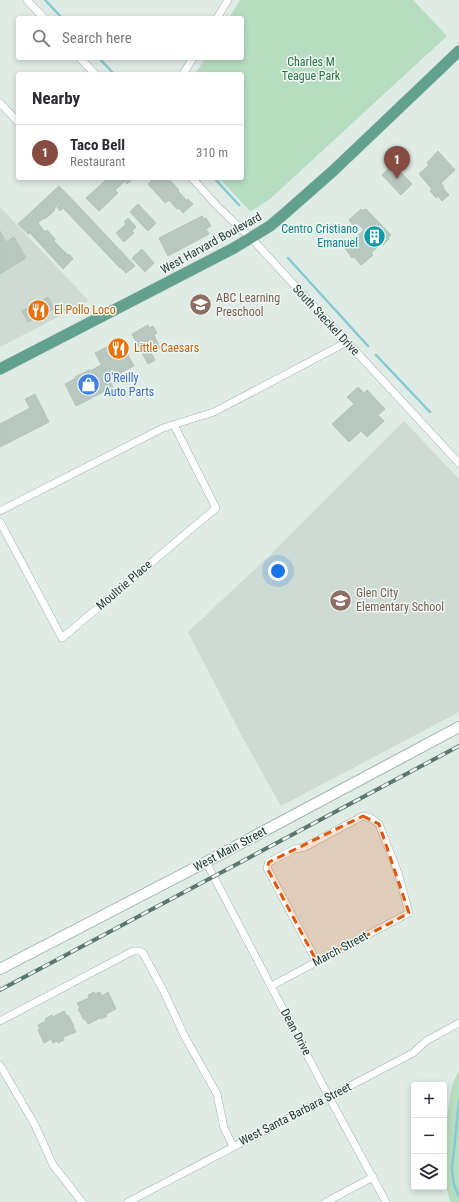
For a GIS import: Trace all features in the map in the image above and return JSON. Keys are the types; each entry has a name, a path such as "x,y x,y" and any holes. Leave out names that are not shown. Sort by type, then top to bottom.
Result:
{"main road":[{"name":"West Harvard Boulevard","path":"0,369 159,287 251,238 270,226 324,179 459,51"}],"street":[{"path":"27,0 42,16"},
{"path":"218,16 228,0"},
{"path":"82,60 93,72"},
{"path":"184,72 192,60"},
{"path":"0,103 16,120"},
{"name":"South Steckel Drive","path":"194,180 217,206 251,238 459,463"},
{"path":"0,511 163,428 214,412 347,342"},
{"name":"Moultrie Place","path":"0,522 62,638 216,508 174,425"},
{"name":"West Main Street","path":"0,969 206,862 459,727"},
{"name":"March Street","path":"271,986 317,962 409,913 398,873 384,837 378,824 371,818 363,816 305,846 295,849 269,862 267,868 317,962"},
{"name":"Dean Drive","path":"206,862 329,1097 386,1202"},
{"path":"0,1021 133,951 140,951 143,953 164,992 186,1037 217,1094 224,1128 234,1146"},
{"name":"West Santa Barbara Street","path":"128,1202 413,1053 426,1041 459,1023"},
{"path":"0,1065 35,1124 53,1165 82,1202"},
{"path":"326,1202 373,1177"}],"highlighted area":[{"path":"363,816 379,824 409,913 317,962 267,868 269,862"}],"shaded area":[{"path":"0,207 89,301 0,347"},
{"name":"Glen City Elementary School","path":"404,421 459,479 459,712 281,806 245,742 188,632 270,555"}],"green space":[{"name":"Charles M Teague Park","path":"240,0 413,0 447,36 270,199 250,211 221,180 244,180 244,72 196,72 204,60 244,60 244,16 230,16"},
{"path":"459,1070 459,1202 450,1202 447,1188 447,1116 452,1085"}],"building":[{"path":"438,151 455,170 441,183 449,195 442,201 438,196 436,198 430,191 432,189 419,174 429,165 427,163"},
{"path":"393,164 412,184 401,195 382,175"},
{"path":"106,180 132,180 127,184 125,181 115,190 118,193 99,211 86,198"},
{"path":"152,180 170,180 187,201 188,199 193,204 183,213 169,200 165,203 148,184"},
{"path":"59,186 135,266 126,273 63,208 60,211 57,207 60,204 59,203 54,209 55,210 38,223 45,232 47,230 55,239 54,241 73,259 63,269 30,233 28,234 18,224"},
{"path":"138,204 156,223 148,231 130,212"},
{"name":"Centro Cristiano Emanuel","path":"361,209 362,211 366,209 391,235 383,245 382,243 371,253 373,255 361,265 354,257 352,258 345,248 364,230 357,223 354,226 349,220"},
{"path":"202,216 204,219 206,218 211,226 206,229 209,234 168,256 159,238"},
{"path":"128,218 136,227 132,231 134,233 124,242 116,233 126,224 124,222"},
{"path":"0,231 6,242 14,237 26,258 0,274"},
{"path":"142,249 154,263 145,272 132,258"},
{"name":"El Pollo Loco","path":"48,297 54,309 28,322 22,311"},
{"path":"148,325 149,328 153,326 157,333 154,335 160,348 151,353 155,360 148,364 132,334"},
{"path":"120,340 134,366 109,379 95,353"},
{"name":"O'Reilly Auto Parts","path":"101,365 113,387 76,406 65,384 76,378 75,377"},
{"path":"358,387 364,393 367,390 385,409 378,415 384,421 367,437 361,431 349,442 332,424 354,404 347,397"},
{"path":"35,394 49,422 0,447 0,424 30,408 25,399"},
{"path":"94,992 95,994 100,992 102,996 108,992 116,1009 106,1014 107,1016 88,1024 78,1009 80,1008 77,1003 89,998 88,995"},
{"path":"64,1011 67,1016 68,1015 76,1032 63,1037 64,1040 58,1043 57,1041 53,1043 51,1039 44,1043 38,1030 40,1029 38,1025 46,1021 45,1019 52,1015 53,1017"}],"waterway":[{"path":"45,0 60,16"},
{"path":"101,60 112,72"},
{"path":"216,180 239,205"},
{"path":"288,258 368,346"},
{"path":"376,355 430,412"},
{"path":"459,1101 452,1169 454,1185 459,1197"}],"railway":[{"path":"0,990 459,746"}],"place":[{"name":"Taco Bell","path":"397,179"},
{"name":"Centro Cristiano Emanuel","path":"374,236"},
{"name":"ABC Learning Preschool","path":"201,305"},
{"name":"El Pollo Loco","path":"38,310"},
{"name":"Little Caesars","path":"119,348"},
{"name":"O'Reilly Auto Parts","path":"89,385"},
{"name":"Glen City Elementary School","path":"340,600"}]}
